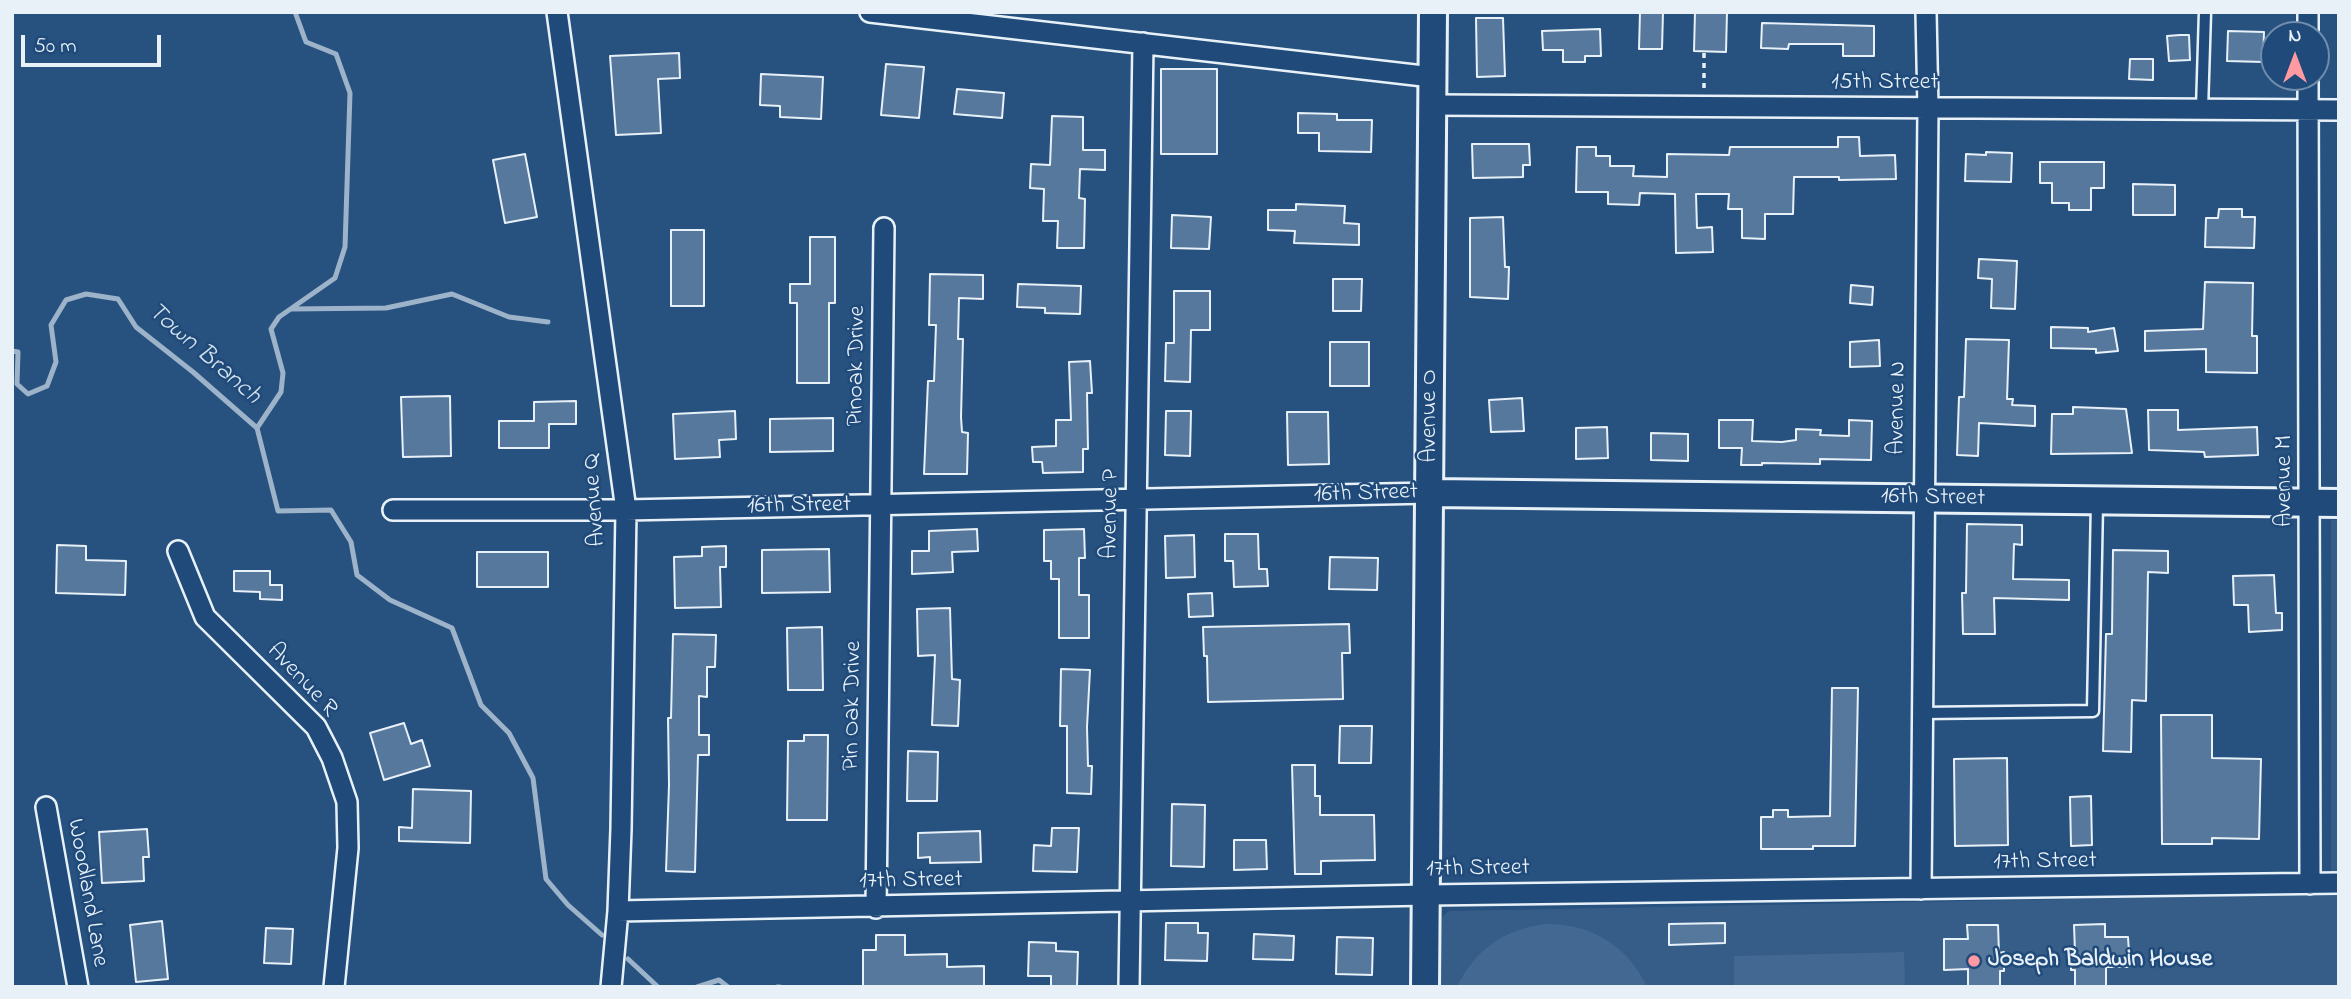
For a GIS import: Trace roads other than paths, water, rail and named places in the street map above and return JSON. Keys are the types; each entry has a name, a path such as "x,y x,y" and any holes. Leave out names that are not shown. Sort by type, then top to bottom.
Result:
{"street":[{"name":"Avenue Q","path":"557,12 626,510 618,911 611,987"},
{"path":"870,12 1432,77"},
{"name":"Avenue O","path":"1425,987 1433,12"},
{"name":"Avenue N","path":"1921,889 1926,12"},
{"name":"Avenue P","path":"1129,987 1143,43"},
{"name":"Avenue M","path":"2308,91 2310,884"},
{"name":"15th Street","path":"1431,105 2339,110"},
{"name":"Pinoak Drive","path":"881,505 884,228"},
{"name":"16th Street","path":"393,510 626,510 1430,493 2339,503"},
{"name":"Pin Oak Drive","path":"876,908 881,505"},
{"name":"Avenue R","path":"178,551 205,617 316,727 332,758 347,802 348,848 334,987"},
{"name":"Woodland Lane","path":"46,807 78,987"},
{"name":"17th Street","path":"618,911 876,908 1427,895 2339,883"}],"lane":[{"path":"2202,109 2205,12"},
{"path":"1921,713 2093,711 2097,501"}],"waterway":[{"name":"Town Branch","path":"12,351 18,352 17,384 28,394 47,386 56,362 51,325 66,300 86,294 118,299 136,327 257,428 281,392 283,373 271,329 279,317 335,278 345,247 350,93 336,54 306,42 295,12"},
{"path":"291,309 386,308 452,294 509,317 548,322"},
{"path":"257,428 278,511 331,510 351,542 357,575 390,600 452,628 481,705 509,733 533,778 546,879 568,905 602,935"},
{"path":"628,959 658,987"},
{"path":"697,987 719,980 728,987"}],"place":[{"name":"Joseph Baldwin House","path":"1974,961"}]}
